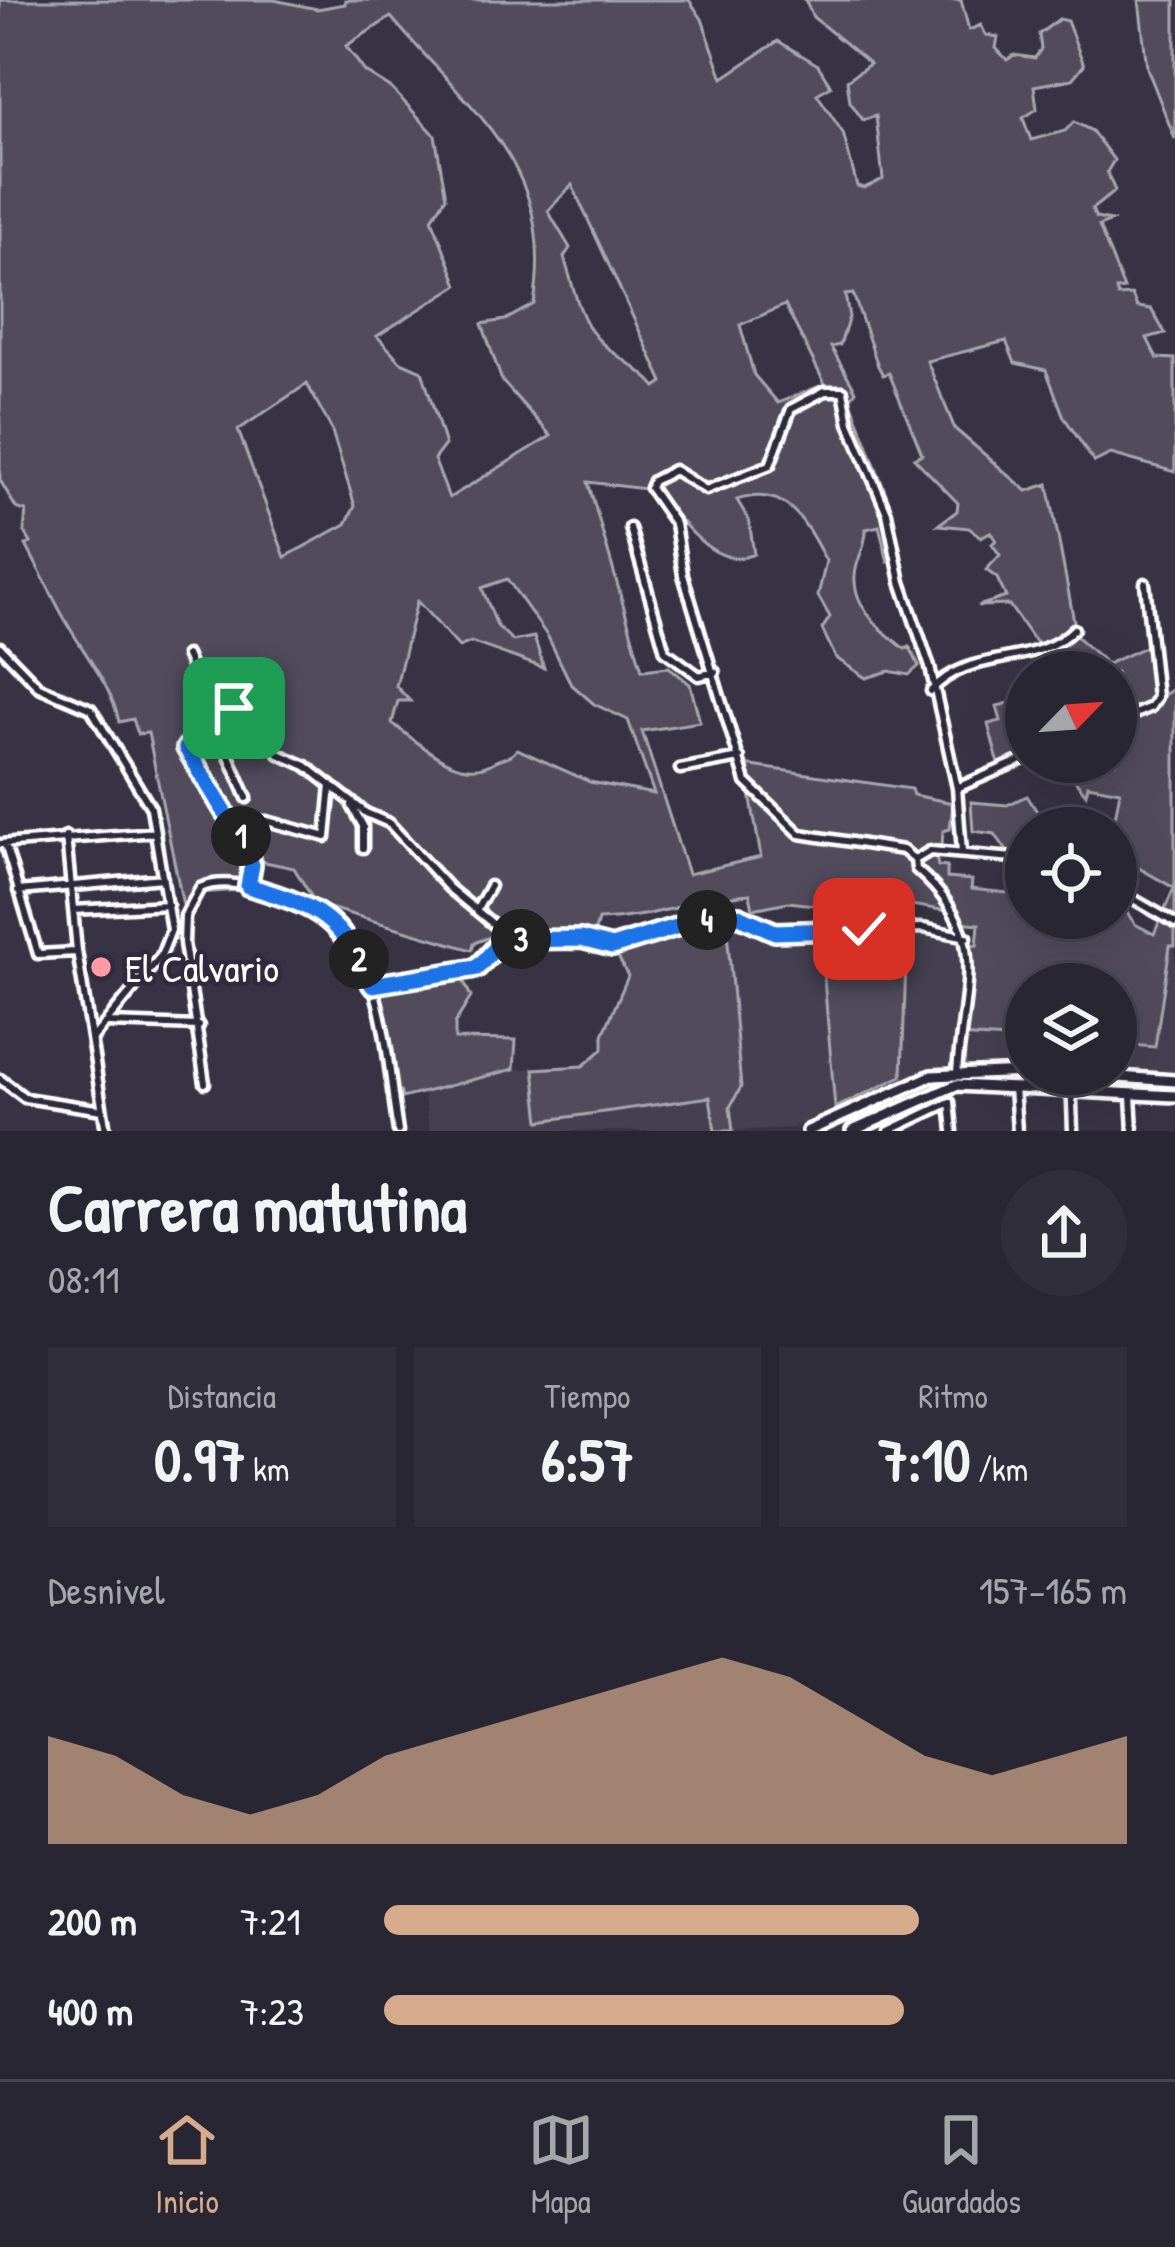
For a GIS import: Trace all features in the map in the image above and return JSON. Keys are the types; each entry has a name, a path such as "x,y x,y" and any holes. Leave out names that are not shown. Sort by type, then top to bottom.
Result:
{"main road":[{"path":"808,1131 893,1090 957,1072 1005,1072"},
{"path":"1137,1078 1175,1081"},
{"path":"852,1131 947,1087 1005,1088"},
{"path":"1137,1093 1175,1096"}],"street":[{"path":"957,1072 968,937 957,912 903,850 800,834 746,782 682,575 675,524 650,485 674,470 706,490 716,489 761,471 775,459 791,409 833,390 842,392 849,423 887,513 901,582 930,667 931,691 957,788 962,852"},
{"path":"630,528 665,651 699,676 715,671"},
{"path":"1137,713 1156,704 1144,584"},
{"path":"931,691 961,667 1034,651 1073,629"},
{"path":"0,647 39,687 91,710 151,808 168,905 167,943 125,1005 93,1038"},
{"path":"186,655 247,797"},
{"path":"208,712 234,708"},
{"path":"248,886 252,865 234,822 186,748 252,736"},
{"path":"279,754 400,832 499,929 503,940"},
{"path":"680,769 740,758"},
{"path":"957,788 1005,767"},
{"path":"234,822 267,821 326,837 331,785"},
{"path":"351,803 363,826 363,848"},
{"path":"77,951 38,954 3,844 156,832"},
{"path":"66,836 77,951 106,1131"},
{"path":"915,860 930,851 1005,857"},
{"path":"18,891 163,878"},
{"path":"206,1083 184,943 192,895 212,883 248,886 330,916 348,936 372,985 398,1131"},
{"path":"476,910 490,886"},
{"path":"1137,902 1175,923"},
{"path":"73,910 168,905"},
{"path":"372,985 477,968 503,940 581,939 612,947 698,920 739,916 775,932 923,928 968,937"},
{"path":"167,943 184,943"},
{"path":"104,1023 199,1026"},
{"path":"0,1078 25,1098 102,1109"},
{"path":"947,1087 953,1131"},
{"path":"1014,1095 1017,1131"},
{"path":"1070,1095 1073,1131"},
{"path":"1130,1095 1133,1131"},
{"path":"889,1131 950,1102"}],"shaded area":[{"path":"0,0 274,0 317,9 345,4 345,0 689,0 702,19 723,78 778,41 818,65 831,86 817,94 843,133 857,186 864,188 883,179 876,116 863,120 850,102 847,80 870,64 813,17 805,0 961,0 969,30 981,25 986,35 998,37 996,48 1007,60 1014,55 1035,58 1041,49 1039,34 1059,19 1067,21 1084,65 1072,79 1034,86 1037,109 1023,118 1031,140 1065,131 1074,122 1092,131 1114,160 1107,172 1115,191 1092,209 1096,218 1111,221 1099,226 1124,289 1116,290 1118,296 1132,295 1137,307 1151,309 1165,333 1147,338 1157,358 1175,359 1175,472 1111,454 1094,462 1064,417 1046,370 1015,363 1006,341 927,361 955,429 1027,491 1048,484 1077,637 1093,651 1046,651 1009,605 978,606 1006,597 997,578 986,570 1000,555 992,544 996,540 990,532 981,537 969,528 938,525 957,511 958,503 914,458 922,454 889,373 883,375 878,366 853,294 845,295 849,317 840,345 831,347 856,391 850,399 891,507 901,559 888,562 879,526 866,529 856,588 864,609 879,627 905,649 910,647 919,666 909,675 889,671 866,678 836,658 822,629 830,617 818,596 826,561 801,519 781,501 754,496 737,500 749,520 754,554 739,558 724,555 697,538 653,490 588,482 642,670 669,667 690,684 700,722 642,731 688,874 761,857 745,765 911,789 913,795 953,803 950,829 943,831 942,846 934,847 938,866 947,867 947,878 972,880 971,889 1005,893 1005,939 1137,939 1137,925 1154,934 1174,888 1137,867 1137,807 1117,807 1120,791 1088,785 1086,794 1077,783 1137,783 1136,651 1154,643 1162,696 1175,688 1175,946 1170,946 1155,1047 1137,1046 1137,963 1005,963 1005,1039 957,1036 966,943 977,945 979,924 960,922 954,912 905,904 886,916 825,917 824,906 788,902 753,909 750,894 598,920 594,935 545,934 531,922 474,943 472,950 316,904 294,868 255,860 239,890 200,893 184,910 148,733 138,734 133,719 119,722 105,686 26,545 31,543 24,531 26,511 16,508 0,480","holes":["391,17 501,144 520,177 532,214 537,255 534,304 505,320 482,324 502,381 551,436 449,498 434,459 445,445 422,371 401,362 377,336 458,285 432,219 446,197 435,135 392,89 365,72 346,46","572,185 663,382 656,387 591,330 564,257 570,248 548,211","785,305 825,384 778,403 754,375 740,325","307,384 331,428 355,506 346,524 285,557 238,430","507,579 548,637 571,684 594,704 628,720 654,794 590,782 517,749 481,767 454,765 392,723 398,701 410,701 396,686 417,601 459,647 471,642 544,668 534,637 513,641 497,626 482,588"]},
{"path":"1139,0 1175,0 1175,139 1147,68"},
{"path":"1005,704 1005,767 1000,769 988,724 1001,721 997,706"},
{"path":"1027,796 1034,807 1005,807 1005,848 995,834 973,831 971,802 1007,805"},
{"path":"739,918 767,937 820,932 835,1108 792,1128 733,1131 730,1107 741,1086 726,920"},
{"path":"726,920 741,1087 730,1107 733,1131 715,1131 710,1097 540,1121 534,1069 583,1066 603,1049 603,1035 628,976 616,953"},
{"path":"820,932 907,933 902,1076 835,1108"},
{"path":"907,933 966,943 957,1036 1005,1039 1005,1081 955,1081 902,1100"},
{"path":"1170,945 1175,946 1175,1091 1137,1089 1137,1045 1155,1046"},
{"path":"459,971 471,997 455,1023 455,1039 516,1040 514,1069 402,1098 400,1091 386,1093 372,985"},
{"path":"514,1069 534,1069 540,1121 711,1097 715,1131 430,1131 423,1093"}],"place":[{"name":"El Calvario","path":"101,967"}],"route":[{"path":"234,708 208,712 218,737 186,748 246,847 252,865 248,886 300,901 330,916 348,936 372,985 477,968 503,940 581,939 612,947 698,920 739,916 775,932 864,929"}]}
